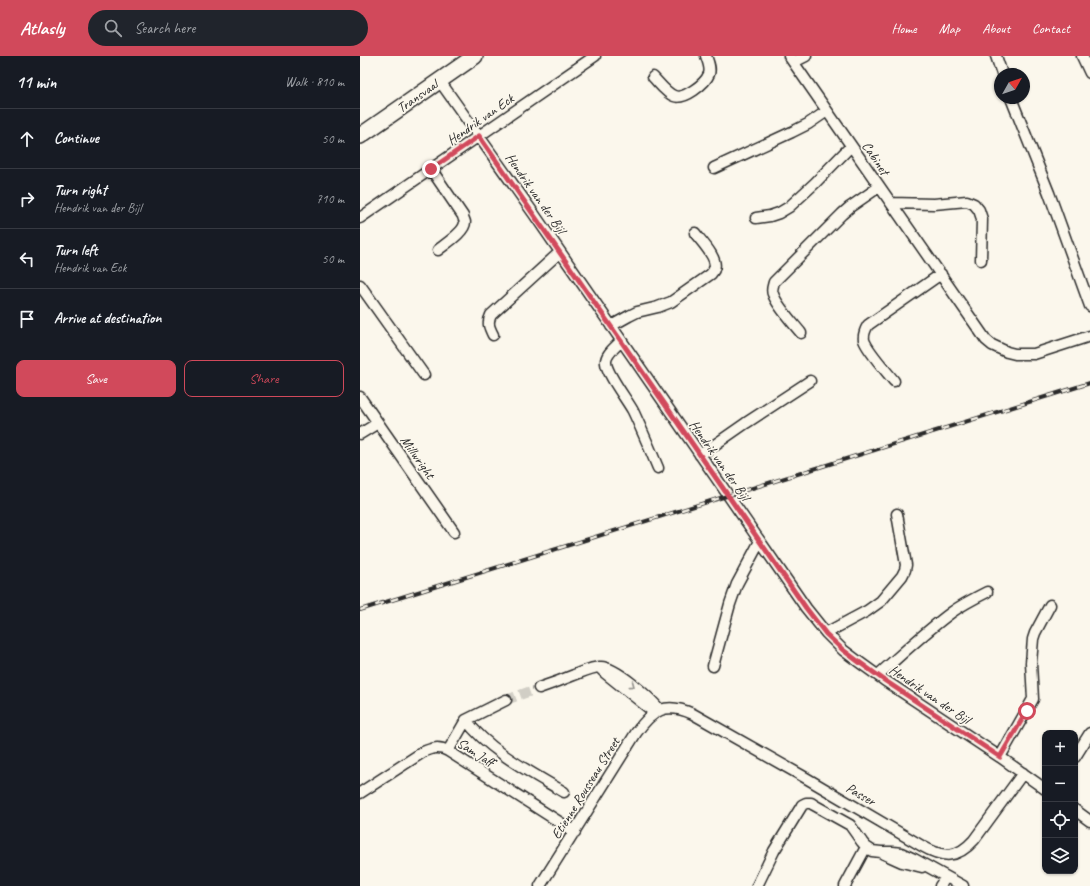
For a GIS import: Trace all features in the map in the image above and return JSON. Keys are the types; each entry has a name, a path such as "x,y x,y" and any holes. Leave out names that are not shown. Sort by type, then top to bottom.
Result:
{"highway":[{"name":"Transvaal","path":"360,136 475,56"}],"street":[{"name":"Hendrik van Eck","path":"360,218 595,56"},
{"path":"653,77 668,92 675,96 689,94 706,79 709,74 710,67 706,56"},
{"path":"792,59 806,56"},
{"path":"996,56 1000,68"},
{"path":"1082,56 1090,73"},
{"name":"Cabinet","path":"792,59 986,340 992,345 1007,352 1015,354 1034,354 1090,336"},
{"name":"Hendrik van der Bijl","path":"439,80 806,608 826,634 843,650 878,676 1042,787"},
{"path":"1013,104 1049,193 1090,306"},
{"path":"714,168 808,124 827,111"},
{"path":"756,218 770,216 789,207 851,146"},
{"path":"431,169 463,216 465,222 464,227 460,232 438,250"},
{"path":"801,333 784,312 773,294 772,288 774,282 842,214 879,187"},
{"path":"891,203 934,204 967,201 974,204 979,210 982,219 981,260"},
{"path":"611,326 637,312 671,302 711,274 715,269 715,262 711,253 695,233"},
{"path":"493,335 488,325 488,320 491,315 560,252"},
{"path":"894,381 866,346 864,334 865,329 868,325 941,274"},
{"path":"360,284 424,375"},
{"path":"621,341 609,353 606,359 606,364 609,372 633,411 658,468"},
{"path":"700,455 810,381"},
{"name":"Millwright","path":"360,397 454,532"},
{"path":"360,434 378,423"},
{"path":"826,634 867,611 881,601 902,576 906,565 897,514"},
{"path":"713,666 737,584 760,541"},
{"path":"878,676 952,612 967,602 987,592"},
{"path":"1000,757 1033,699 1031,663 1033,640 1035,633 1050,605"},
{"path":"539,688 599,667 657,712"},
{"path":"448,751 466,720 506,700"},
{"name":"Passer","path":"657,712 664,709 676,709 693,714 922,846 944,854 950,855 967,848 1023,773"},
{"name":"Etienne Rousseau Street","path":"540,886 636,733 645,721 657,712"},
{"path":"466,720 474,731 492,746 532,773 564,792"},
{"path":"1078,752 1090,733"},
{"name":"Sam Jaff","path":"360,794 423,752 432,748 438,748 448,751 575,832"},
{"path":"757,886 795,815 804,804 811,803 847,823 854,829 866,847 872,851 880,852 902,862 929,868 963,886"},
{"path":"1078,812 1090,820"},
{"path":"845,886 866,847"},
{"path":"940,886 946,877"}],"tunnel":[{"path":"506,700 539,688"}],"railway":[{"path":"360,610 1090,383"}],"route":[{"path":"431,169 479,136 806,608 826,634 843,650 884,680 1000,757 1027,711"}]}
